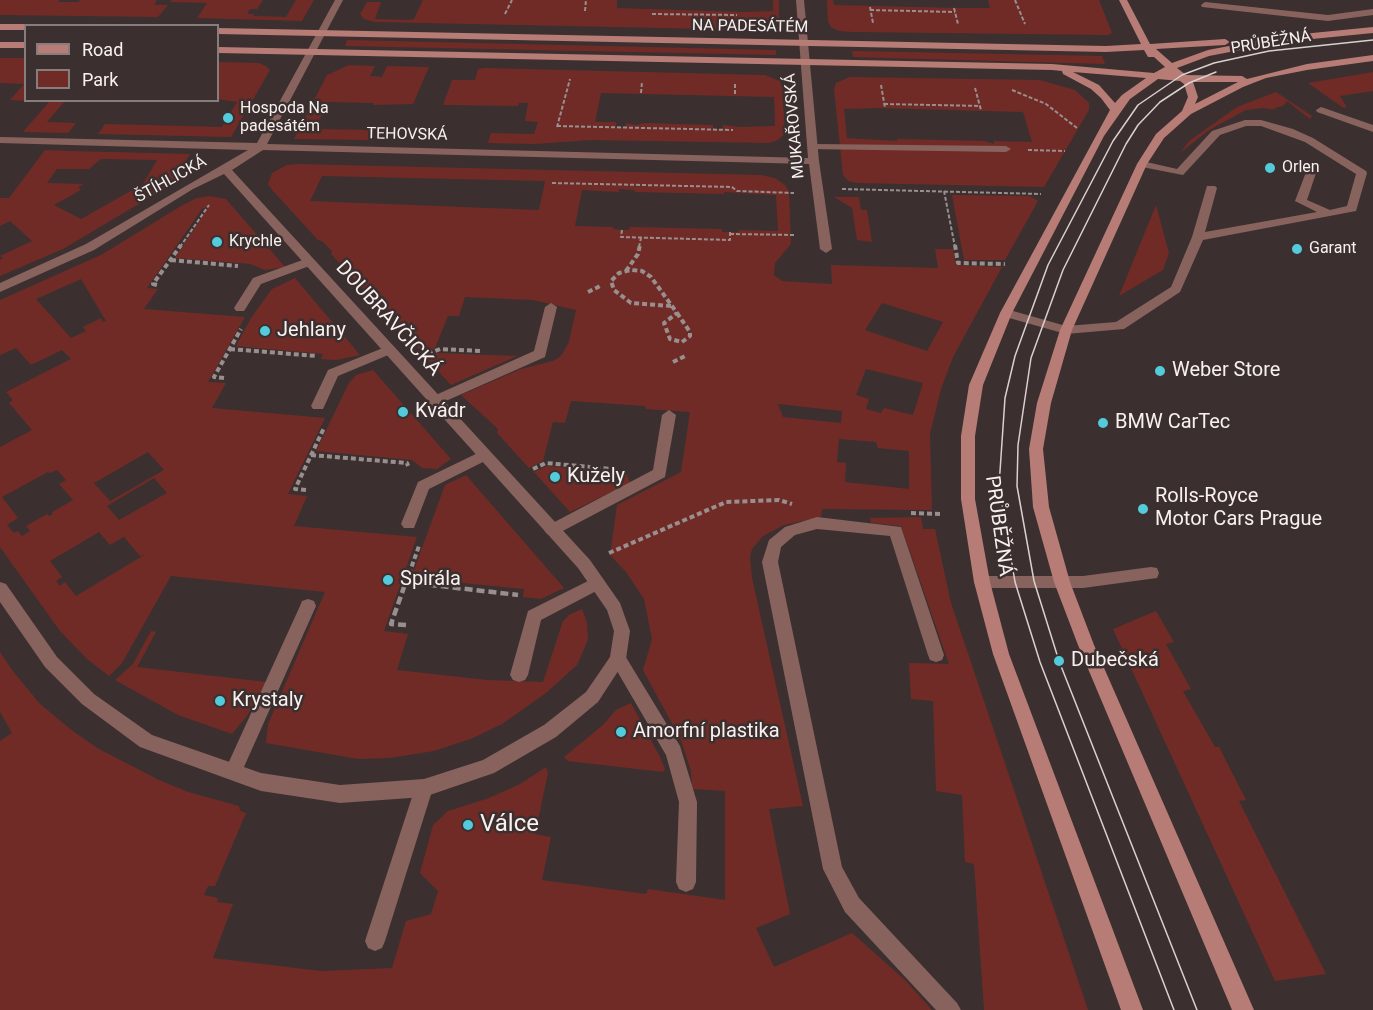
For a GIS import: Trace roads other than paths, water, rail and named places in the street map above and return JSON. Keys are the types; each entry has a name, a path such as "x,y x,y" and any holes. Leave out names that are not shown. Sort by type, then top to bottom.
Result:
{"main road":[{"path":"1123,0 1148,47 1155,76"},
{"path":"0,27 24,27"},
{"name":"PRŮBĚŽNÁ","path":"1132,1010 1001,654 982,582 968,499 968,436 975,385 1006,313 1114,110 1132,91 1171,67 1208,53 1282,39 1373,30"},
{"name":"NA PADESÁTÉM","path":"219,31 1106,49 1282,39"},
{"path":"0,45 24,45"},
{"path":"1148,47 1185,78 1193,97 1187,112"},
{"name":"NA PADESÁTÉM","path":"219,50 1052,67 1155,76"},
{"name":"PRŮBĚŽNÁ","path":"1155,76 1215,80 1263,76 1373,58"},
{"path":"1052,67 1079,77 1095,87 1106,96 1114,110"},
{"name":"PRŮBĚŽNÁ","path":"1244,1010 1086,645 1062,582 1041,507 1036,449 1044,403 1066,330 1142,164 1160,136 1187,112 1217,94 1263,76"}],"street":[{"name":"ŠTÍHLICKÁ","path":"0,288 90,247 260,147 339,0"},
{"name":"MUKAŘOVSKÁ","path":"800,0 814,161 826,249"},
{"path":"1205,6 1328,18 1373,12"},
{"path":"1321,110 1373,129"},
{"path":"1142,164 1179,173 1216,133 1245,123 1261,123 1289,131 1309,140 1362,173 1352,209 1198,237"},
{"name":"TEHOVSKÁ","path":"0,140 814,161"},
{"path":"813,147 1006,149"},
{"path":"1313,166 1301,201 1331,214"},
{"name":"DOUBRAVČICKÁ","path":"0,589 51,662 88,699 146,741 261,782 340,794 424,788 488,767 550,731 592,697 618,659 622,631 614,608 584,564 225,169"},
{"path":"1006,313 1066,330 1119,326 1176,289 1198,237 1211,188"},
{"path":"240,308 257,281 308,262"},
{"path":"434,401 540,354 550,307"},
{"path":"318,406 333,373 388,350"},
{"path":"552,530 660,473 669,415"},
{"path":"409,524 423,486 484,455"},
{"path":"936,656 896,531 817,524 790,531 774,544 770,562 833,869 852,905 950,1010"},
{"path":"982,582 1083,582 1151,573"},
{"path":"519,675 534,616 596,583"},
{"path":"233,772 308,606"},
{"path":"618,659 674,752 688,802 686,882"},
{"path":"375,941 424,788"}],"tram line":[{"path":"1174,1010 1040,662 1015,582 999,486 1005,398 1015,356 1048,265 1113,141 1138,105 1182,75 1214,63 1269,51 1373,40"},
{"path":"1197,1010 1059,661 1034,581 1017,486 1018,445 1031,358 1063,270 1126,144 1138,125 1160,102 1189,83 1216,72"}],"place":[{"name":"Hospoda Na padesátém","path":"228,118"},
{"name":"Orlen","path":"1270,168"},
{"name":"Krychle","path":"217,242"},
{"name":"Garant","path":"1297,249"},
{"name":"Jehlany","path":"265,331"},
{"name":"Weber Store","path":"1160,371"},
{"name":"Kvádr","path":"403,412"},
{"name":"BMW CarTec","path":"1103,423"},
{"name":"Kužely","path":"555,477"},
{"name":"Rolls-Royce Motor Cars Prague","path":"1143,509"},
{"name":"Spirála","path":"388,580"},
{"name":"Dubečská","path":"1059,661"},
{"name":"Krystaly","path":"220,701"},
{"name":"Amorfní plastika","path":"621,732"},
{"name":"Válce","path":"468,825"}]}
